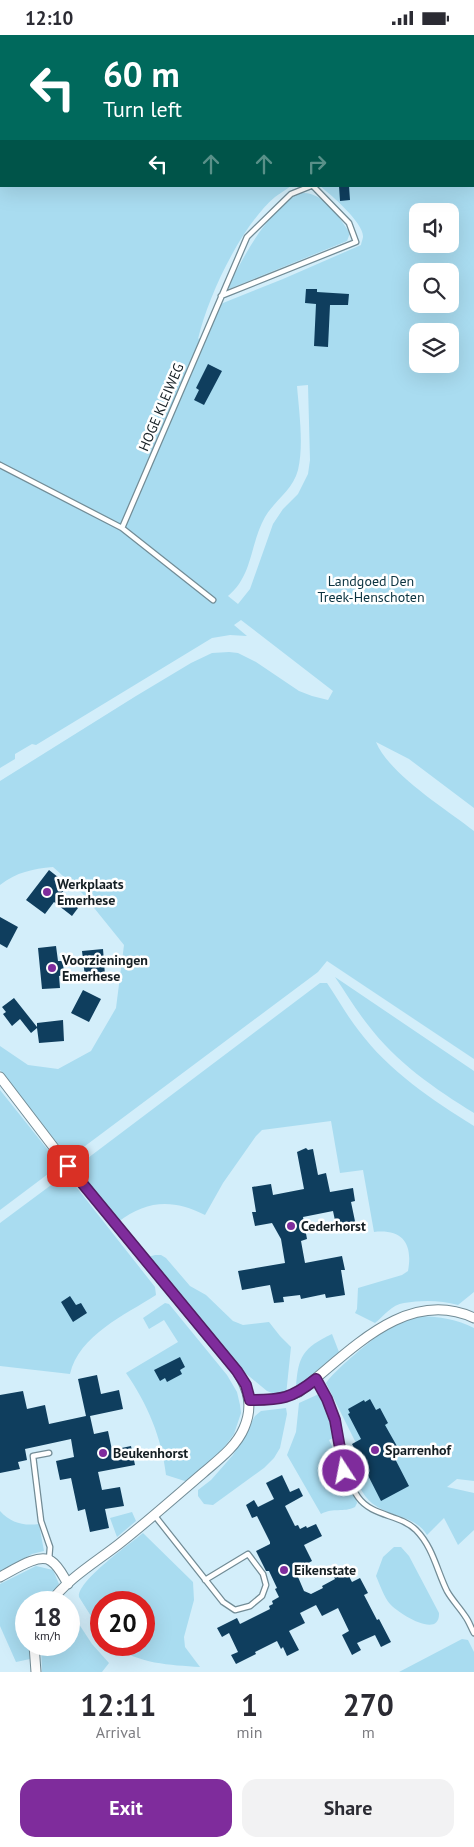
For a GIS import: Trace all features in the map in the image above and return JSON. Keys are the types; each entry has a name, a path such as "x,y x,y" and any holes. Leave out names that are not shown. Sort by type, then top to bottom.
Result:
{"street":[{"path":"0,1077 68,1166 237,1371 246,1385 250,1400 243,1430 231,1448 154,1516 61,1591"},
{"path":"250,1400 273,1400 289,1397 300,1392 373,1332 397,1319 416,1312 437,1309 457,1310 474,1318"},
{"path":"0,1577 31,1561 39,1559 49,1560 58,1568 68,1584"},
{"path":"35,1656 36,1672"}],"lane":[{"name":"HOGE KLEIWEG","path":"122,528 247,237 291,194 309,187"},
{"name":"HOGE KLEIWEG","path":"221,296 356,242 349,223 313,187"},
{"path":"0,465 122,528 213,600"},
{"path":"316,1379 327,1399 335,1420 344,1471 358,1496 364,1505 406,1523 419,1533 432,1554 449,1594 466,1617 474,1633"},
{"path":"49,1453 33,1456 40,1521 50,1547 49,1560"},
{"path":"154,1516 205,1580 223,1602 235,1610 250,1606 262,1596 266,1585 263,1574 248,1554 205,1580"}],"green space":[{"name":"Landgoed Den Treek-Henschoten","path":"0,187 290,187 275,197 262,210 238,243 209,303 198,339 206,335 208,336 219,306 223,303 361,245 363,237 358,224 321,187 474,187 474,808 409,759 376,742 383,754 405,778 474,831 474,1059 327,961 318,972 69,1158 0,1070 0,1046 28,1065 58,1069 91,1051 116,1008 124,945 82,893 53,867 25,872 12,877 0,885 0,781 136,696 191,663 212,653 238,653 256,662 299,691 312,696 328,700 333,691 241,620 234,625 247,636 230,635 212,638 36,745 32,744 15,754 15,759 0,768","holes":["308,385 310,460 308,474 298,494 283,509 273,524 250,589 238,604 228,596 236,588 247,569 265,517 296,477 300,460 301,439 297,386"]},
{"path":"301,193 309,193 316,196 330,206 350,233 347,241 229,289 228,285 262,229 285,203"},
{"path":"335,977 474,1071 474,1113 417,1074 391,1051 364,1019"},
{"path":"320,983 327,983 355,1025 397,1072 427,1095 474,1126 474,1292 458,1305 431,1301 400,1304 392,1308 375,1323 355,1313 357,1309 358,1288 402,1275 408,1271 409,1253 404,1240 399,1236 392,1233 374,1232 363,1170 340,1173 331,1121 262,1130 223,1183 205,1215 182,1206 160,1204 139,1209 118,1222 76,1167"},
{"path":"0,1090 60,1165 0,1210"},
{"path":"66,1174 155,1287 156,1295 105,1327 93,1337 75,1360 70,1374 0,1366 0,1223"},
{"path":"161,1255 166,1258 190,1286 206,1295 233,1321 243,1325 269,1322 291,1347 286,1395 277,1395 267,1391 238,1367 148,1257"},
{"path":"165,1303 169,1304 227,1375 237,1392 240,1405 241,1413 234,1434 217,1457 188,1482 166,1475 161,1448 152,1421 141,1396 126,1373 178,1342 164,1320 149,1329 143,1318"},
{"path":"421,1316 448,1319 474,1328 474,1481 457,1479 447,1487 474,1493 474,1530 458,1545 444,1518 427,1535 410,1520 387,1512 373,1504 365,1496 350,1467 358,1463 353,1450 358,1447 326,1383 346,1362 382,1333 400,1323"},
{"path":"332,1334 339,1352 296,1388 298,1368 304,1354 314,1344"},
{"path":"319,1394 339,1435 329,1440 356,1497 357,1503 351,1509 321,1514 287,1455 296,1432 299,1403"},
{"path":"286,1408 287,1414 280,1448 274,1458 264,1468 213,1505 204,1504 198,1496 198,1490 211,1480 233,1455 255,1416 261,1411"},
{"path":"0,1511 18,1523 28,1525 39,1524 44,1551 32,1554 0,1572"},
{"path":"132,1512 136,1521 117,1537 110,1518"},
{"path":"143,1533 193,1582 194,1600 184,1637 185,1647 200,1667 166,1664 133,1656 155,1656 155,1591 90,1591 90,1614 80,1599 81,1590 95,1573"},
{"path":"394,1547 401,1547 409,1556 439,1613 438,1621 433,1624 418,1622 409,1618 394,1608 384,1594 376,1576 383,1557"},
{"path":"36,1566 53,1570 59,1584 54,1591 15,1591 15,1656 30,1656 30,1659 16,1662 0,1626 0,1584"},
{"path":"80,1626 90,1641 90,1656 103,1656 109,1663 102,1672 42,1672 41,1656 80,1656"},
{"path":"462,1639 468,1640 474,1652 474,1672 399,1672"}],"building":[{"path":"339,187 349,187 350,200 340,201"},
{"path":"306,289 317,289 317,292 349,294 348,305 330,305 328,347 314,346 316,304 305,303"},
{"path":"208,364 222,371 204,405 194,400 199,390 196,388"},
{"name":"Werkplaats Emerhese","path":"49,870 68,885 61,894 78,908 72,916 54,902 45,914 26,900"},
{"path":"0,917 18,927 7,948 0,944"},
{"name":"Voorzieningen Emerhese","path":"56,946 58,961 63,961 64,975 59,976 60,988 42,989 38,948"},
{"path":"103,949 105,975 85,977 82,951"},
{"path":"83,990 101,999 89,1022 71,1013"},
{"path":"14,998 37,1027 37,1023 63,1020 64,1041 39,1043 37,1028 31,1033 20,1019 12,1026 3,1014 6,1012 2,1007"},
{"name":"Cederhorst","path":"306,1148 308,1150 313,1149 318,1175 326,1173 330,1192 353,1188 355,1201 351,1202 356,1226 337,1230 333,1211 303,1217 307,1239 301,1241 305,1263 342,1256 345,1270 341,1270 345,1295 326,1298 325,1294 301,1299 300,1295 283,1297 284,1302 274,1303 270,1285 242,1290 238,1271 285,1263 281,1239 272,1223 255,1226 252,1212 256,1212 252,1187 271,1184 273,1195 304,1189 297,1152"},
{"path":"70,1296 76,1305 81,1303 87,1313 73,1322 61,1302"},
{"path":"180,1357 185,1367 180,1370 182,1374 167,1382 165,1378 160,1381 154,1370"},
{"name":"Beukenhorst","path":"97,1375 101,1394 119,1390 123,1409 90,1416 94,1434 108,1431 112,1450 131,1446 135,1465 98,1472 102,1490 120,1487 124,1506 105,1509 109,1528 90,1532 85,1509 78,1511 71,1478 60,1480 56,1461 74,1457 71,1439 25,1449 27,1460 18,1462 20,1469 0,1473 0,1395 23,1391 27,1409 45,1405 49,1424 86,1416 78,1379"},
{"name":"Sparrenhof","path":"370,1399 376,1410 380,1408 388,1423 385,1425 398,1448 391,1451 409,1486 381,1501 352,1444 361,1439 348,1414 350,1413 348,1409 364,1400 365,1402"},
{"name":"Eikenstate","path":"282,1475 290,1492 299,1488 303,1496 285,1506 295,1526 298,1525 300,1529 316,1524 322,1536 304,1545 312,1561 295,1570 304,1591 311,1594 323,1588 322,1586 335,1579 332,1573 344,1567 352,1582 360,1578 368,1593 364,1595 391,1642 381,1647 375,1635 357,1643 361,1650 352,1655 342,1635 349,1631 338,1608 322,1616 316,1605 300,1613 305,1623 289,1631 299,1650 287,1656 283,1647 281,1649 277,1641 236,1664 231,1655 238,1652 229,1633 222,1637 217,1628 237,1618 240,1624 270,1609 269,1606 273,1604 272,1601 279,1597 269,1571 266,1571 256,1551 270,1544 270,1542 257,1516 252,1518 246,1505 254,1500 258,1507 274,1499 266,1483"}],"place":[{"name":"Werkplaats Emerhese","path":"47,892"},
{"name":"Voorzieningen Emerhese","path":"52,968"},
{"name":"Cederhorst","path":"291,1226"},
{"name":"Sparrenhof","path":"375,1450"},
{"name":"Beukenhorst","path":"103,1453"},
{"name":"Eikenstate","path":"284,1570"}],"route":[{"path":"68,1166 237,1371 246,1385 250,1400 273,1400 289,1397 300,1392 316,1379 327,1399 335,1420 344,1471"}]}
